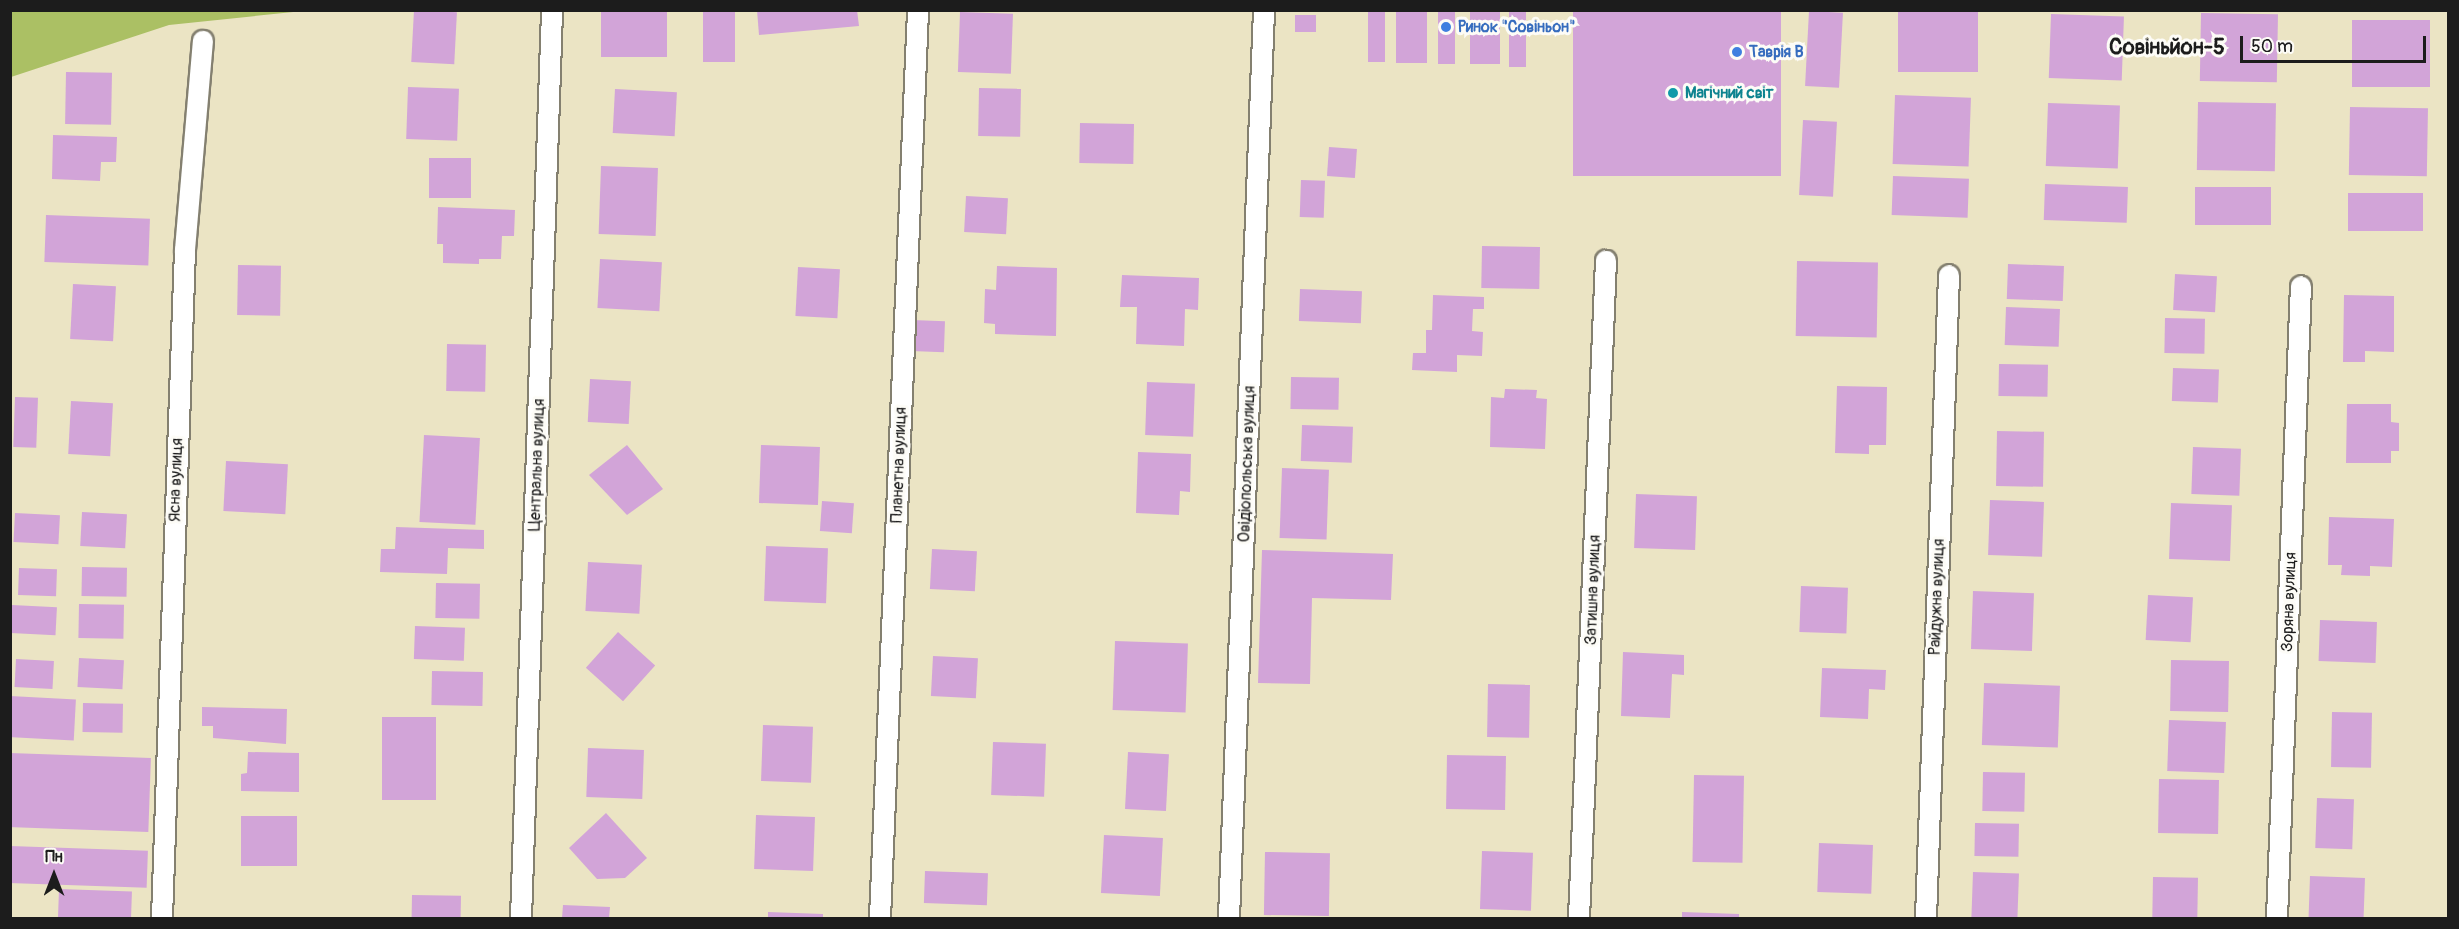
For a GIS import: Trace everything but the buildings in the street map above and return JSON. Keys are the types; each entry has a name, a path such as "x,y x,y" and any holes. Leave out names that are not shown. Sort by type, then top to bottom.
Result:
{"street":[{"name":"Планетна вулиця","path":"880,918 918,10"},
{"name":"Овідіопольська вулиця","path":"1229,918 1264,10"},
{"name":"Центральна вулиця","path":"521,918 552,12"},
{"name":"Ясна вулиця","path":"162,918 185,250 203,41"},
{"name":"Затишна вулиця","path":"1579,918 1606,261"},
{"name":"Райдужна вулиця","path":"1926,918 1949,275"},
{"name":"Зоряна вулиця","path":"2277,918 2301,286"}],"green space":[{"path":"10,11 303,11 169,25 11,77"}],"place":[{"name":"Ринок \"Совіньон\"","path":"1446,27"},
{"name":"Таврія В","path":"1737,52"},
{"name":"Магічний світ","path":"1673,93"}],"district":[{"name":"Совіньйон-5","path":"2167,48"}]}
